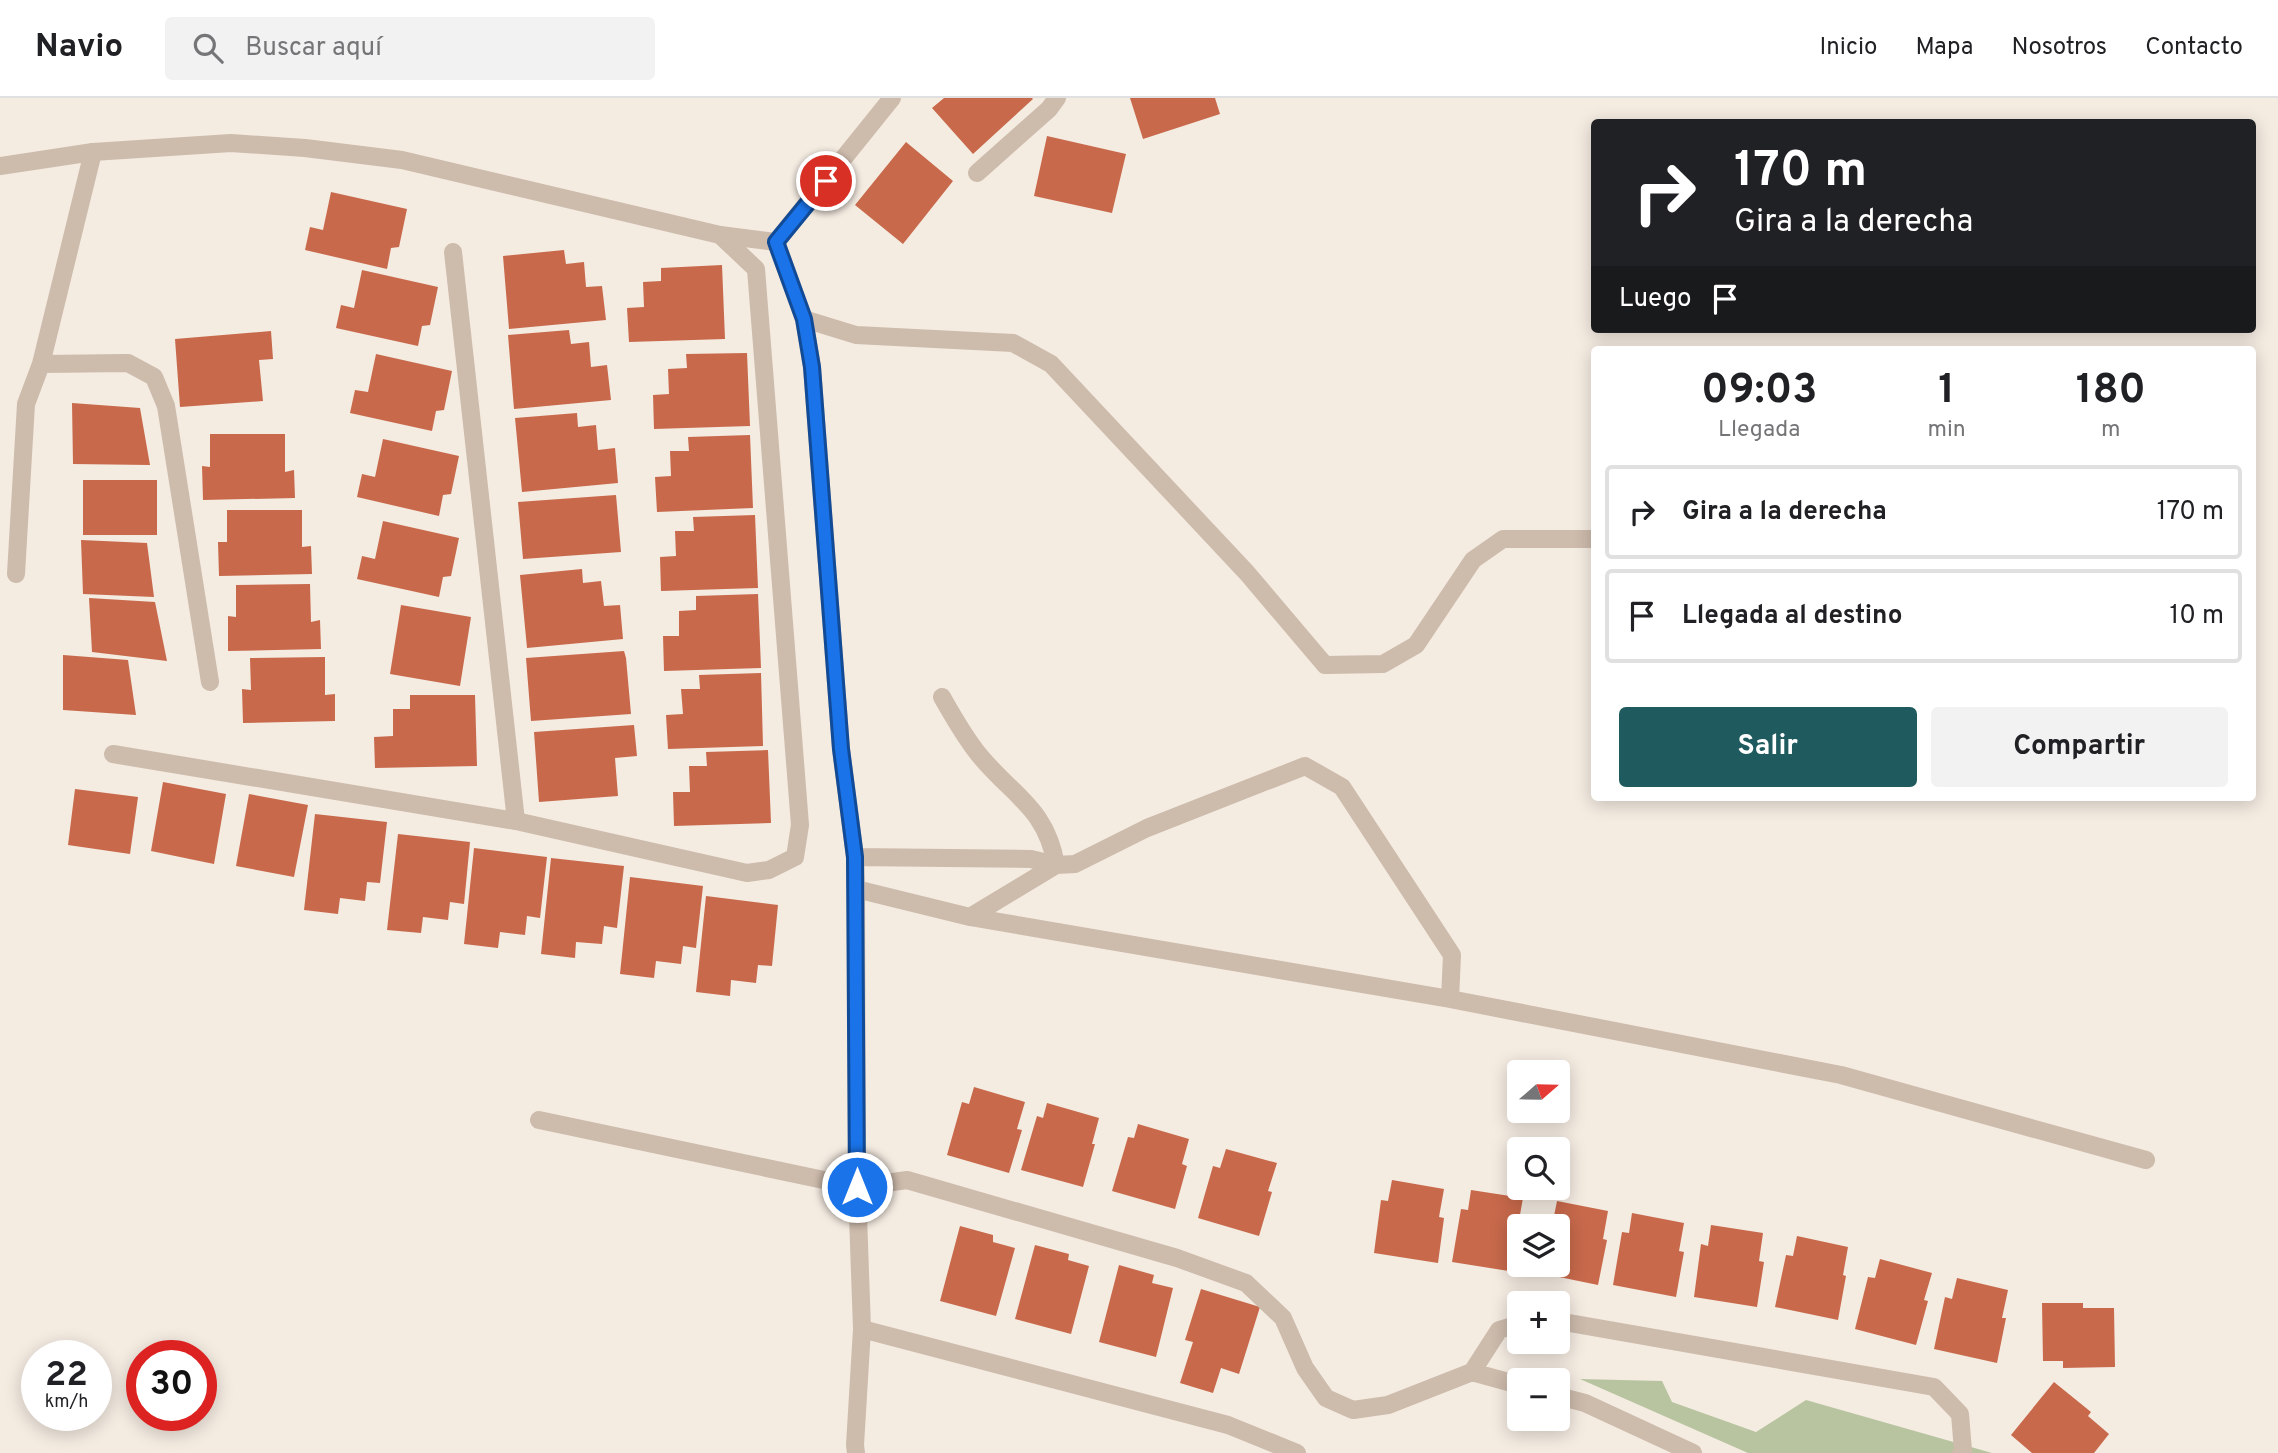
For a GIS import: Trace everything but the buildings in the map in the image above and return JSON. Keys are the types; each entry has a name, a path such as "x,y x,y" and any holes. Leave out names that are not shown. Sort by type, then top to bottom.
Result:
{"street":[{"path":"776,242 892,98"},
{"path":"977,173 1057,98"},
{"path":"0,166 93,152 231,143 305,148 402,160 720,235 776,242"},
{"path":"16,573 26,404 41,364 93,152"},
{"path":"113,754 516,821 747,873 769,870 795,857 800,825 756,269 720,235"},
{"path":"776,242 804,319 812,367 841,749 855,857 857,1187 862,1329 856,1453"},
{"path":"453,252 516,821"},
{"path":"804,319 856,335 1013,343 1051,364 1247,573 1325,665 1383,664 1416,645 1473,560 1503,538 1591,539"},
{"path":"41,364 128,363 154,377 166,406 209,682"},
{"path":"942,697 980,756 1030,806 1041,821 1056,865"},
{"path":"855,857 1031,859 1056,865 1075,864 1147,828 1305,766 1342,787 1452,955 1450,999"},
{"path":"970,917 1056,865"},
{"path":"856,889 970,917 1450,999 1841,1075 2146,1160"},
{"path":"539,1120 857,1187 907,1180 1177,1258 1246,1283 1283,1318 1305,1368 1326,1398 1353,1410 1388,1405 1472,1372 1499,1330 1507,1328"},
{"path":"1570,1323 1934,1387 1960,1414 1961,1453"},
{"path":"862,1329 1228,1425 1297,1453"},
{"path":"1472,1372 1507,1382"},
{"path":"1570,1400 1693,1453"}],"green space":[{"path":"1580,1379 1662,1381 1672,1402 1756,1432 1806,1400 1992,1453 1748,1453"}],"route":[{"path":"826,181 776,242 804,319 812,367 841,749 855,857 857,1187"}]}
